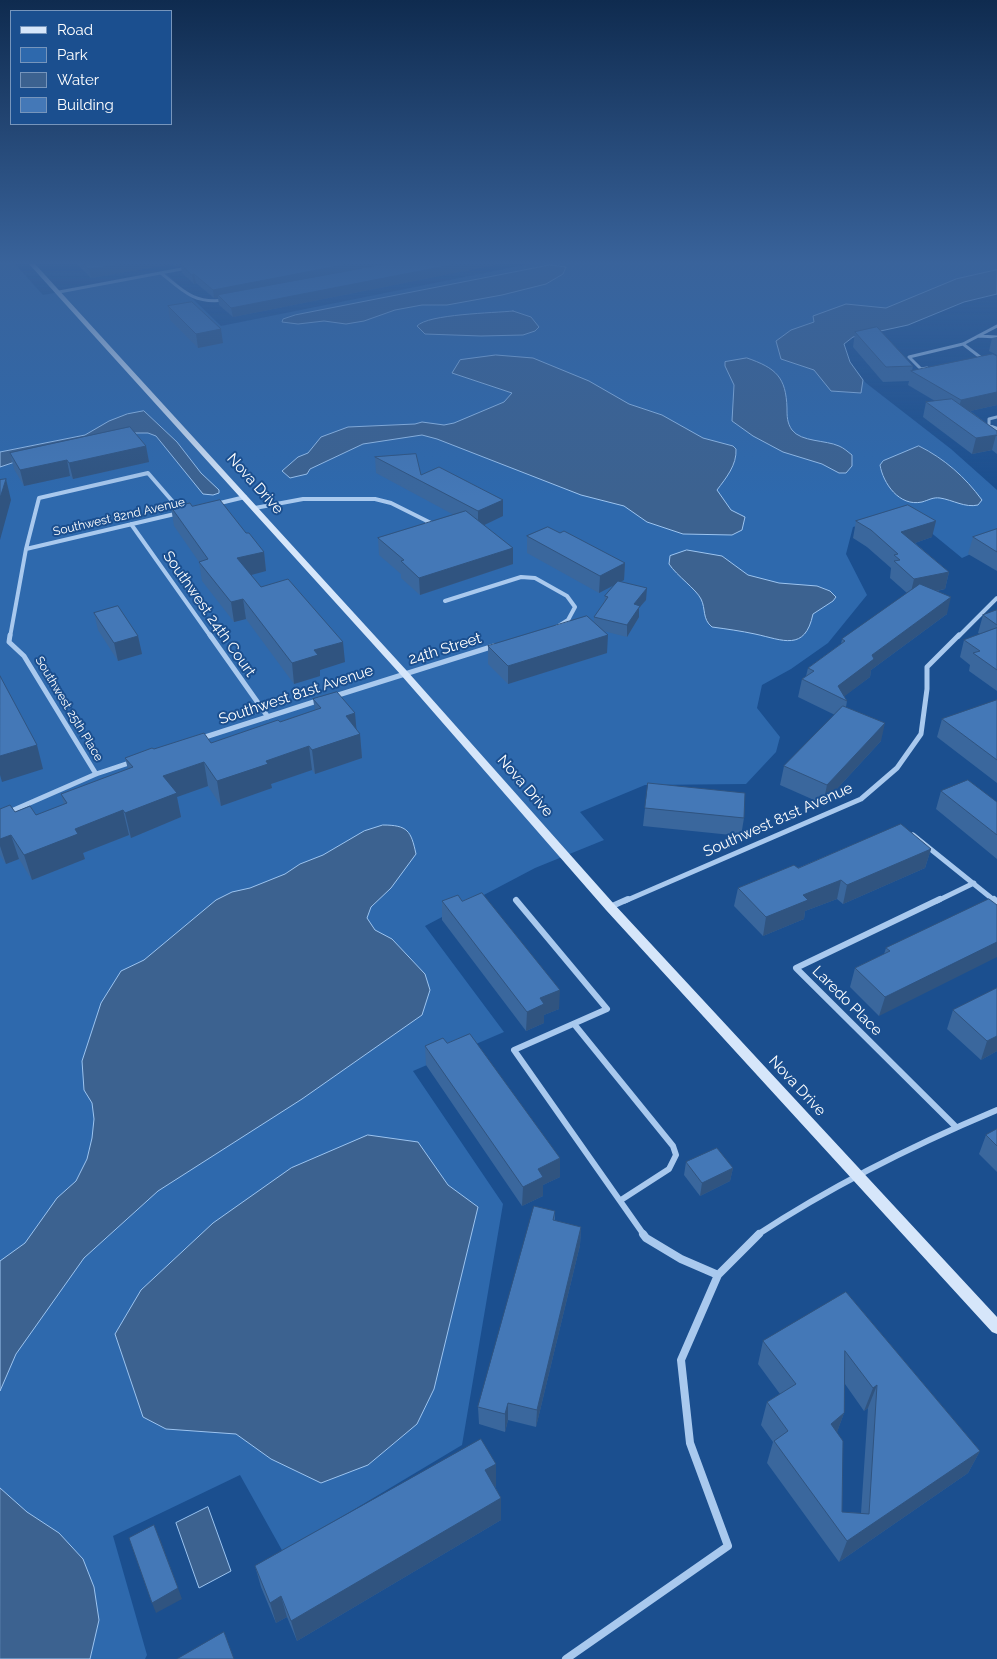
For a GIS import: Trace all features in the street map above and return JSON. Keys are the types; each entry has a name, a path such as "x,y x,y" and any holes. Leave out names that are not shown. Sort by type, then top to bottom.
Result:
{"street":[{"name":"Nova Drive","path":"104,341 404,673 610,907 997,1327"},
{"path":"930,368 921,369 909,357 968,341"},
{"path":"963,344 990,364"},
{"path":"974,360 982,358"},
{"path":"997,417 989,419 989,426 997,429"},
{"name":"Southwest 25th Place","path":"96,774 24,656 9,642 26,549 39,498 148,473 182,512"},
{"path":"209,506 245,497"},
{"path":"255,508 303,499 375,499 391,503 432,523 423,526"},
{"name":"Southwest 82nd Avenue","path":"26,549 182,512"},
{"name":"Southwest 24th Court","path":"131,524 268,717"},
{"path":"445,601 522,577 535,578 567,596 575,607 568,620 547,630"},
{"name":"Southwest 81st Avenue","path":"610,907 861,799 896,768 921,734 927,689 927,667 997,598"},
{"name":"24th Street","path":"404,673 501,644"},
{"name":"Southwest 81st Avenue","path":"332,697 404,673"},
{"name":"Southwest 81st Avenue","path":"198,740 323,700"},
{"path":"0,816 96,774 142,758"},
{"path":"914,835 997,902"},
{"name":"Laredo Place","path":"956,1127 796,968 974,883"},
{"path":"516,900 607,1009 514,1050 646,1238 681,1259 718,1275"},
{"path":"574,1024 673,1146 676,1155 669,1169 621,1200"},
{"path":"566,1659 728,1546 690,1443 681,1360 718,1275 753,1238 804,1205 956,1127 997,1110"}],"green space":[{"path":"0,341 818,341 813,343 834,350 866,383 951,449 997,490 997,542 962,558 907,513 853,527 846,554 867,595 828,643 791,669 762,685 757,708 780,737 776,752 746,784 645,785 580,812 604,840 535,868 425,926 504,1032 413,1071 503,1204 462,1445 283,1552 240,1475 113,1536 147,1655 145,1659 0,1659"}],"water":[{"path":"776,341 847,341 844,344 850,362 863,380 861,393 831,391 814,370 781,359"},
{"path":"496,355 533,358 589,381 629,404 662,415 703,438 733,446 736,449 736,455 733,466 717,490 731,510 745,517 742,530 732,535 683,534 647,522 624,506 581,495 437,439 422,435 363,444 310,469 307,474 290,478 282,471 298,457 308,453 321,437 348,427 415,424 422,422 444,425 454,423 504,402 512,393 452,373 460,360"},
{"path":"747,358 772,370 782,381 786,397 788,422 796,434 807,439 839,446 852,455 852,466 846,473 839,473 822,464 783,452 753,436 732,421 734,385 725,362"},
{"path":"144,411 177,442 201,473 219,490 219,493 213,495 203,494 156,436 148,433 136,433 27,458 0,467 0,452 85,435 109,421 127,414"},
{"path":"919,446 946,463 969,484 982,500 978,505 964,505 938,498 914,503 906,501 894,492 885,479 880,465 883,461"},
{"path":"687,550 722,556 748,575 779,583 817,586 830,591 836,597 813,614 809,626 799,639 784,640 712,627 705,617 699,595 669,564 670,556"},
{"path":"383,825 398,826 407,831 416,854 391,888 371,907 367,918 375,930 392,939 425,974 430,990 422,1015 302,1099 158,1191 84,1258 16,1354 0,1391 0,1261 25,1243 57,1198 76,1181 87,1159 94,1119 92,1103 84,1090 82,1061 101,1003 121,971 144,960 216,900 232,892 250,888 285,874 300,864 323,855 364,831"},
{"path":"368,1135 418,1142 448,1185 478,1207 434,1389 417,1424 368,1465 321,1483 271,1459 236,1434 166,1429 143,1417 115,1334 141,1290 213,1223 291,1168"},
{"path":"0,1488 27,1512 59,1533 83,1559 94,1587 99,1620 90,1659 0,1659"},
{"path":"208,1507 231,1571 199,1588 176,1523"}],"building":[{"path":"863,341 890,341 913,366 886,367"},
{"path":"993,354 997,356 997,392 961,400 911,371"},
{"path":"952,399 997,431 997,436 976,438 926,402"},
{"path":"130,427 146,446 69,463 67,460 20,470 10,453"},
{"path":"416,454 421,475 439,467 503,500 478,511 375,457"},
{"path":"6,479 0,498 0,480"},
{"path":"220,500 264,552 237,558 261,587 288,579 343,642 314,650 318,655 292,663 243,599 231,602 199,562 208,559 171,507 190,503 192,506"},
{"path":"908,505 936,521 901,532 949,572 914,579 894,561 900,560 894,555 898,554 871,530 856,521"},
{"path":"466,511 513,548 419,578 401,561 404,560 378,538"},
{"path":"548,527 560,533 564,531 625,563 600,576 527,536"},
{"path":"997,529 997,552 973,537"},
{"path":"618,581 647,588 634,604 640,606 627,625 594,617 608,597 605,596"},
{"path":"920,584 951,597 872,655 874,659 838,686 847,701 802,679 814,671 808,668 845,641 842,639"},
{"path":"118,606 138,636 114,643 94,613"},
{"path":"997,610 997,625 983,615"},
{"path":"587,616 608,635 508,666 488,646"},
{"path":"997,628 997,670 973,653 980,651 964,640"},
{"path":"0,676 37,745 0,756"},
{"path":"337,692 355,713 346,716 360,734 312,750 309,746 266,761 268,764 217,781 204,762 163,776 177,793 125,813 123,810 75,829 78,834 24,855 11,835 0,839 0,809 10,805 15,812 30,806 36,815 67,803 61,794 133,767 125,758 204,733 211,743 278,720 280,722 321,708 313,699"},
{"path":"997,700 997,760 942,719"},
{"path":"843,706 885,723 827,785 784,766"},
{"path":"968,780 997,802 997,835 941,791"},
{"path":"648,783 745,793 744,818 645,808"},
{"path":"901,824 931,849 847,885 841,880 803,895 808,900 766,917 738,888 794,865 798,868"},
{"path":"482,893 560,990 540,998 544,1004 527,1012 442,901 458,895 462,901"},
{"path":"989,899 997,905 997,942 885,997 855,968 890,951 886,948"},
{"path":"997,988 997,1036 987,1041 953,1010"},
{"path":"470,1034 560,1158 538,1169 543,1177 523,1187 425,1046 443,1038 447,1043"},
{"path":"997,1129 997,1146 986,1135"},
{"path":"717,1148 733,1168 702,1183 686,1162"},
{"path":"534,1206 555,1211 553,1220 581,1227 537,1410 508,1403 505,1414 478,1407"},
{"path":"846,1292 980,1451 847,1541 774,1441 788,1431 767,1402 796,1384 763,1341","holes":["845,1351 873,1388 877,1385 869,1514 842,1512 843,1441 831,1424 844,1413"]},
{"path":"481,1439 496,1464 485,1470 501,1498 291,1621 281,1596 270,1603 255,1566"},
{"path":"154,1525 178,1588 152,1603 129,1538"},
{"path":"224,1632 234,1659 177,1659"}]}
